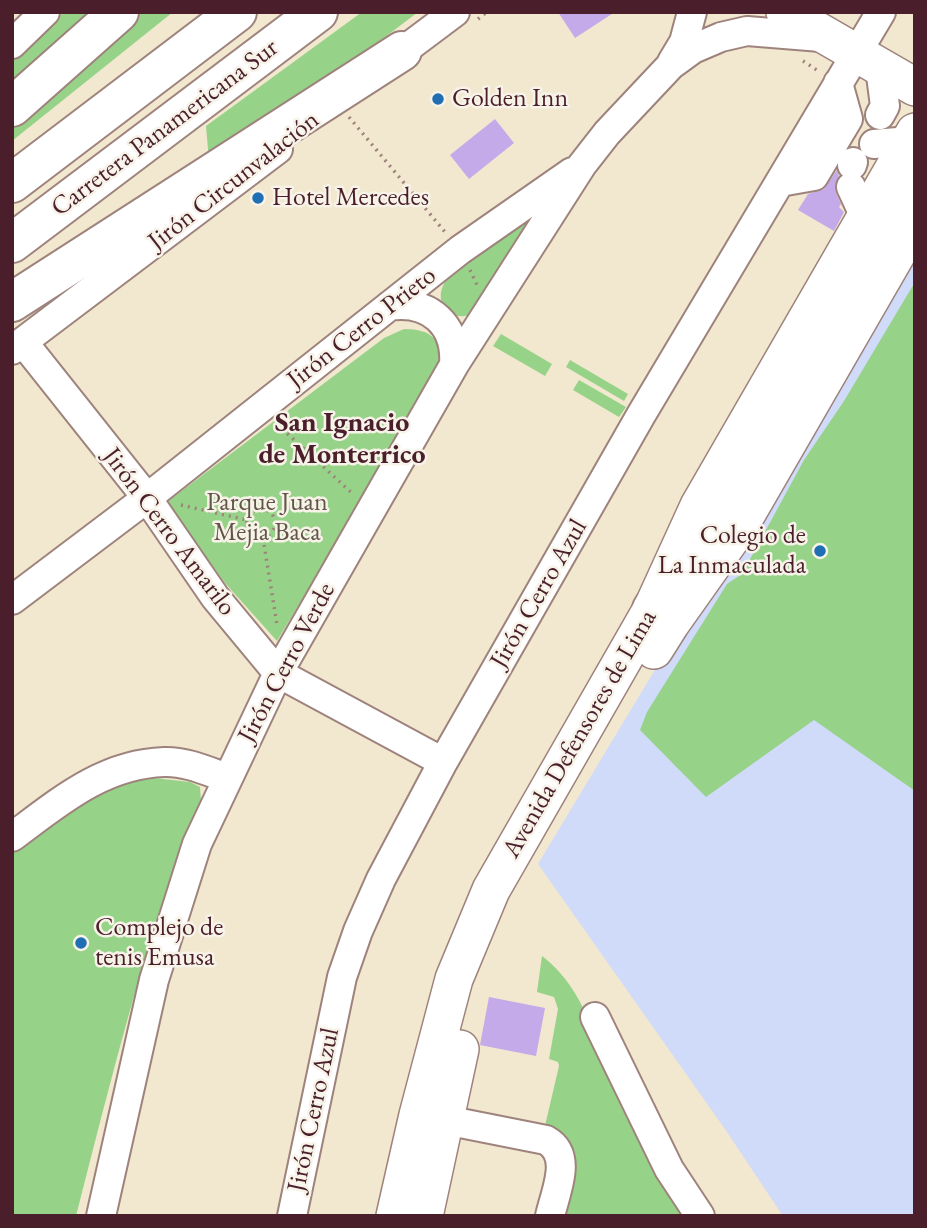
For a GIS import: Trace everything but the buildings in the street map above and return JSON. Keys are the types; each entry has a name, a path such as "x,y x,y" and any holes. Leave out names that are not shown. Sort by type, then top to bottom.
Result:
{"highway":[{"path":"12,107 119,12"},
{"name":"Carretera Panamericana Sur","path":"12,183 237,12"},
{"name":"Carretera Panamericana Sur","path":"12,243 318,12"},
{"path":"12,302 402,51"},
{"path":"652,609 716,518 915,186"}],"main road":[{"path":"785,12 850,61 915,87"},
{"name":"Avenida Defensores de Lima","path":"424,1216 431,1118 454,979 491,890 652,609 859,175 912,137"},
{"name":"Avenida Defensores de Lima","path":"396,1216 473,988 510,899 670,623 739,527 915,222"}],"street":[{"path":"12,44 45,12"},
{"name":"Jirón Circunvalación","path":"18,346 239,180 454,12"},
{"name":"Jirón Cerro Verde","path":"671,65 684,42 692,12"},
{"name":"Jirón Cerro Azul","path":"292,1216 342,977 358,931 381,879 443,762 641,415 881,12"},
{"name":"Jirón Cerro Verde","path":"101,1216 154,980 197,844 227,778 278,673 454,365 582,165 607,133 671,65 693,49 720,37 747,31 770,31 850,61"},
{"path":"850,61 885,106 880,115"},
{"path":"859,175 912,137"},
{"name":"Jirón Cerro Prieto","path":"12,600 147,498 460,250 582,165"},
{"path":"389,306 412,305 433,314 449,331 453,342 454,365"},
{"name":"Jirón Cerro Amarilo","path":"18,346 147,498 215,597 278,673 443,762"},
{"path":"12,837 74,790 111,772 166,762 227,778"},
{"path":"595,1017 668,1169 700,1216"},
{"path":"431,1118 546,1140 553,1144 562,1161 550,1216"}],"path":[{"path":"336,102 460,250 489,310"},
{"path":"261,408 370,511"},
{"path":"147,498 247,520"},
{"path":"259,509 271,514 275,525 273,531 263,538 250,534 247,528 247,520 253,511 259,509"},
{"path":"263,538 279,634"},
{"path":"279,634 285,623"},
{"path":"271,627 279,634"}],"shaded area":[{"name":"Colegio de La Inmaculada","path":"915,238 915,1216 783,1216 538,864"}],"green space":[{"path":"64,12 94,12 12,87 12,58"},
{"path":"142,12 173,12 12,141 12,125"},
{"path":"362,12 418,12 359,57 209,161 206,126"},
{"path":"544,202 473,314 458,316 446,309 441,297 445,282"},
{"path":"915,282 915,791 814,720 706,797 640,730 647,712 727,584 742,574 804,460 844,401"},
{"name":"Parque Juan Mejia Baca","path":"404,329 422,331 433,338 440,349 441,366 277,641 225,583 167,502 384,338"},
{"path":"501,334 552,364 545,376 493,346"},
{"path":"570,360 628,394 624,401 566,367"},
{"path":"579,380 626,407 619,417 573,390"},
{"name":"Complejo de tenis Emusa","path":"145,777 190,782 200,787 201,801 194,813 159,912 76,1216 12,1216 12,851 108,785"},
{"path":"542,956 559,972 578,999 689,1216 565,1216 570,1181 544,1130 559,1066 558,1062 549,1059 558,1009 554,997 537,992"}],"place":[{"name":"Golden Inn","path":"438,99"},
{"name":"Hotel Mercedes","path":"258,198"},
{"name":"Colegio de La Inmaculada","path":"820,551"},
{"name":"Complejo de tenis Emusa","path":"81,943"}],"district":[{"name":"San Ignacio de Monterrico","path":"342,439"}]}
